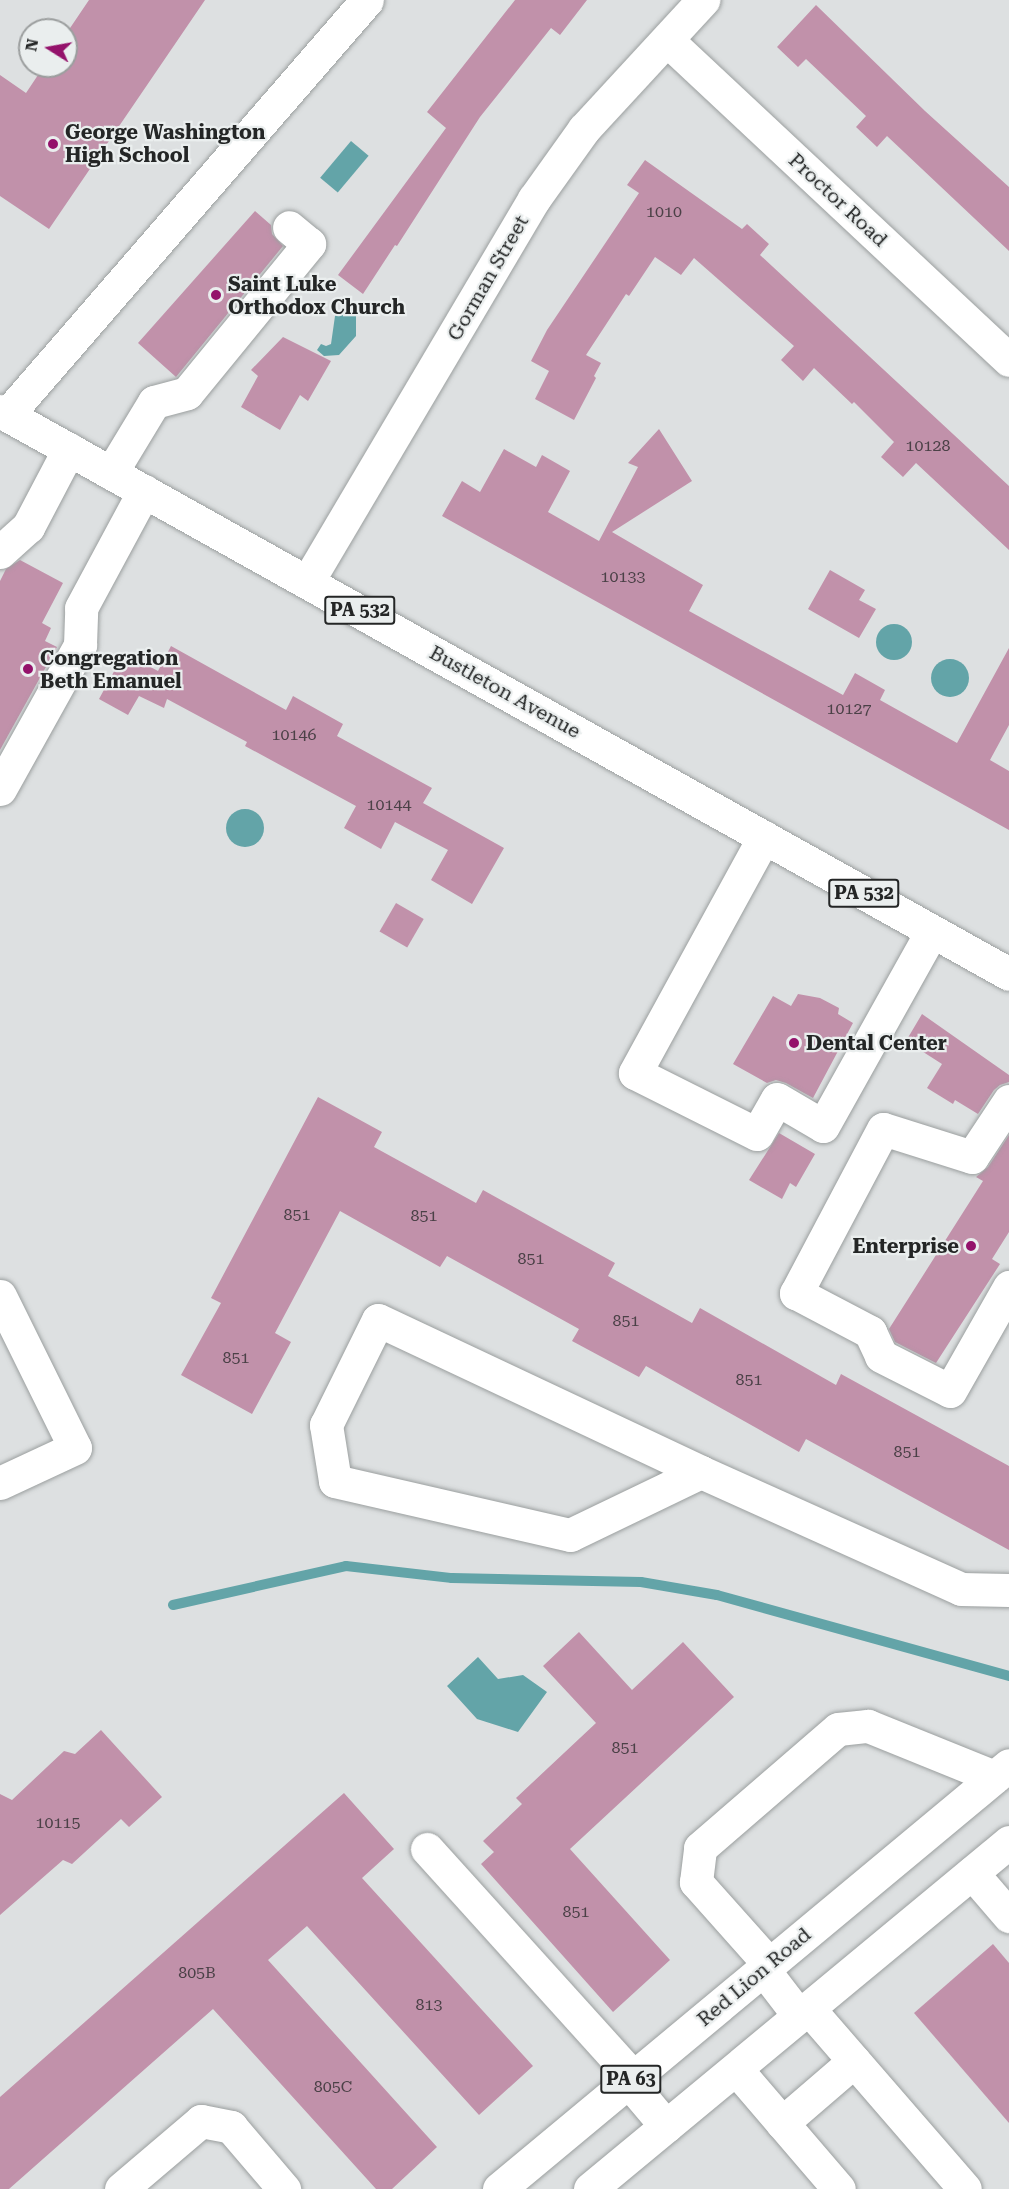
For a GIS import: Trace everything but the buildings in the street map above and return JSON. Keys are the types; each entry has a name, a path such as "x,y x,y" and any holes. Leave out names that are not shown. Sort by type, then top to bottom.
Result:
{"main road":[{"path":"4,413 367,0"},
{"name":"Gorman Street","path":"308,581 534,199 584,129 703,0"},
{"name":"Proctor Road","path":"667,40 1009,360"},
{"path":"111,473 154,402 187,393 309,244 290,227"},
{"name":"Bustleton Avenue","path":"4,413 1009,974"},
{"path":"0,552 28,527 69,449"},
{"path":"0,789 80,645 81,608 144,491"},
{"path":"764,837 635,1073 757,1134 777,1099 823,1126 932,931"},
{"path":"1009,1101 972,1157 883,1129 796,1293 870,1332 881,1356 950,1391 1009,1287"},
{"path":"0,1296 75,1448 0,1483"},
{"path":"701,1472 570,1535 335,1480 326,1425 378,1320 701,1472 961,1589 1009,1590"},
{"path":"965,2189 854,2061 804,2012 696,1882 700,1848 838,1729 868,1726 1001,1771"},
{"name":"Red Lion Road","path":"499,2189 1001,1771"},
{"name":"PA 63","path":"590,2189 1009,1842"},
{"path":"427,1849 631,2079 666,2126"},
{"path":"972,1873 1009,1916"},
{"path":"782,2123 854,2061"},
{"path":"736,2069 839,2189"},
{"path":"122,2189 201,2121 231,2127 284,2189"}],"water":[{"path":"351,141 369,156 338,193 320,178"},
{"path":"343,308 356,313 356,336 339,355 324,356 317,350 321,344 326,346 331,344 335,316"},
{"path":"894,624 907,629 912,642 907,655 894,660 881,655 876,642 881,629"},
{"path":"950,659 963,665 969,678 963,691 950,697 937,691 931,678 937,665"},
{"path":"245,809 259,814 264,828 259,842 245,847 231,842 226,828 231,814"},
{"path":"478,1657 498,1679 523,1675 547,1692 518,1732 477,1719 447,1686"}],"waterway":[{"path":"173,1605 346,1566 452,1578 641,1582 717,1595 1009,1676"}],"place":[{"name":"George Washington High School","path":"53,144"},
{"name":"Saint Luke Orthodox Church","path":"216,295"},
{"name":"Congregation Beth Emanuel","path":"28,669"},
{"name":"Dental Center","path":"794,1043"},
{"name":"Enterprise","path":"971,1246"}]}
